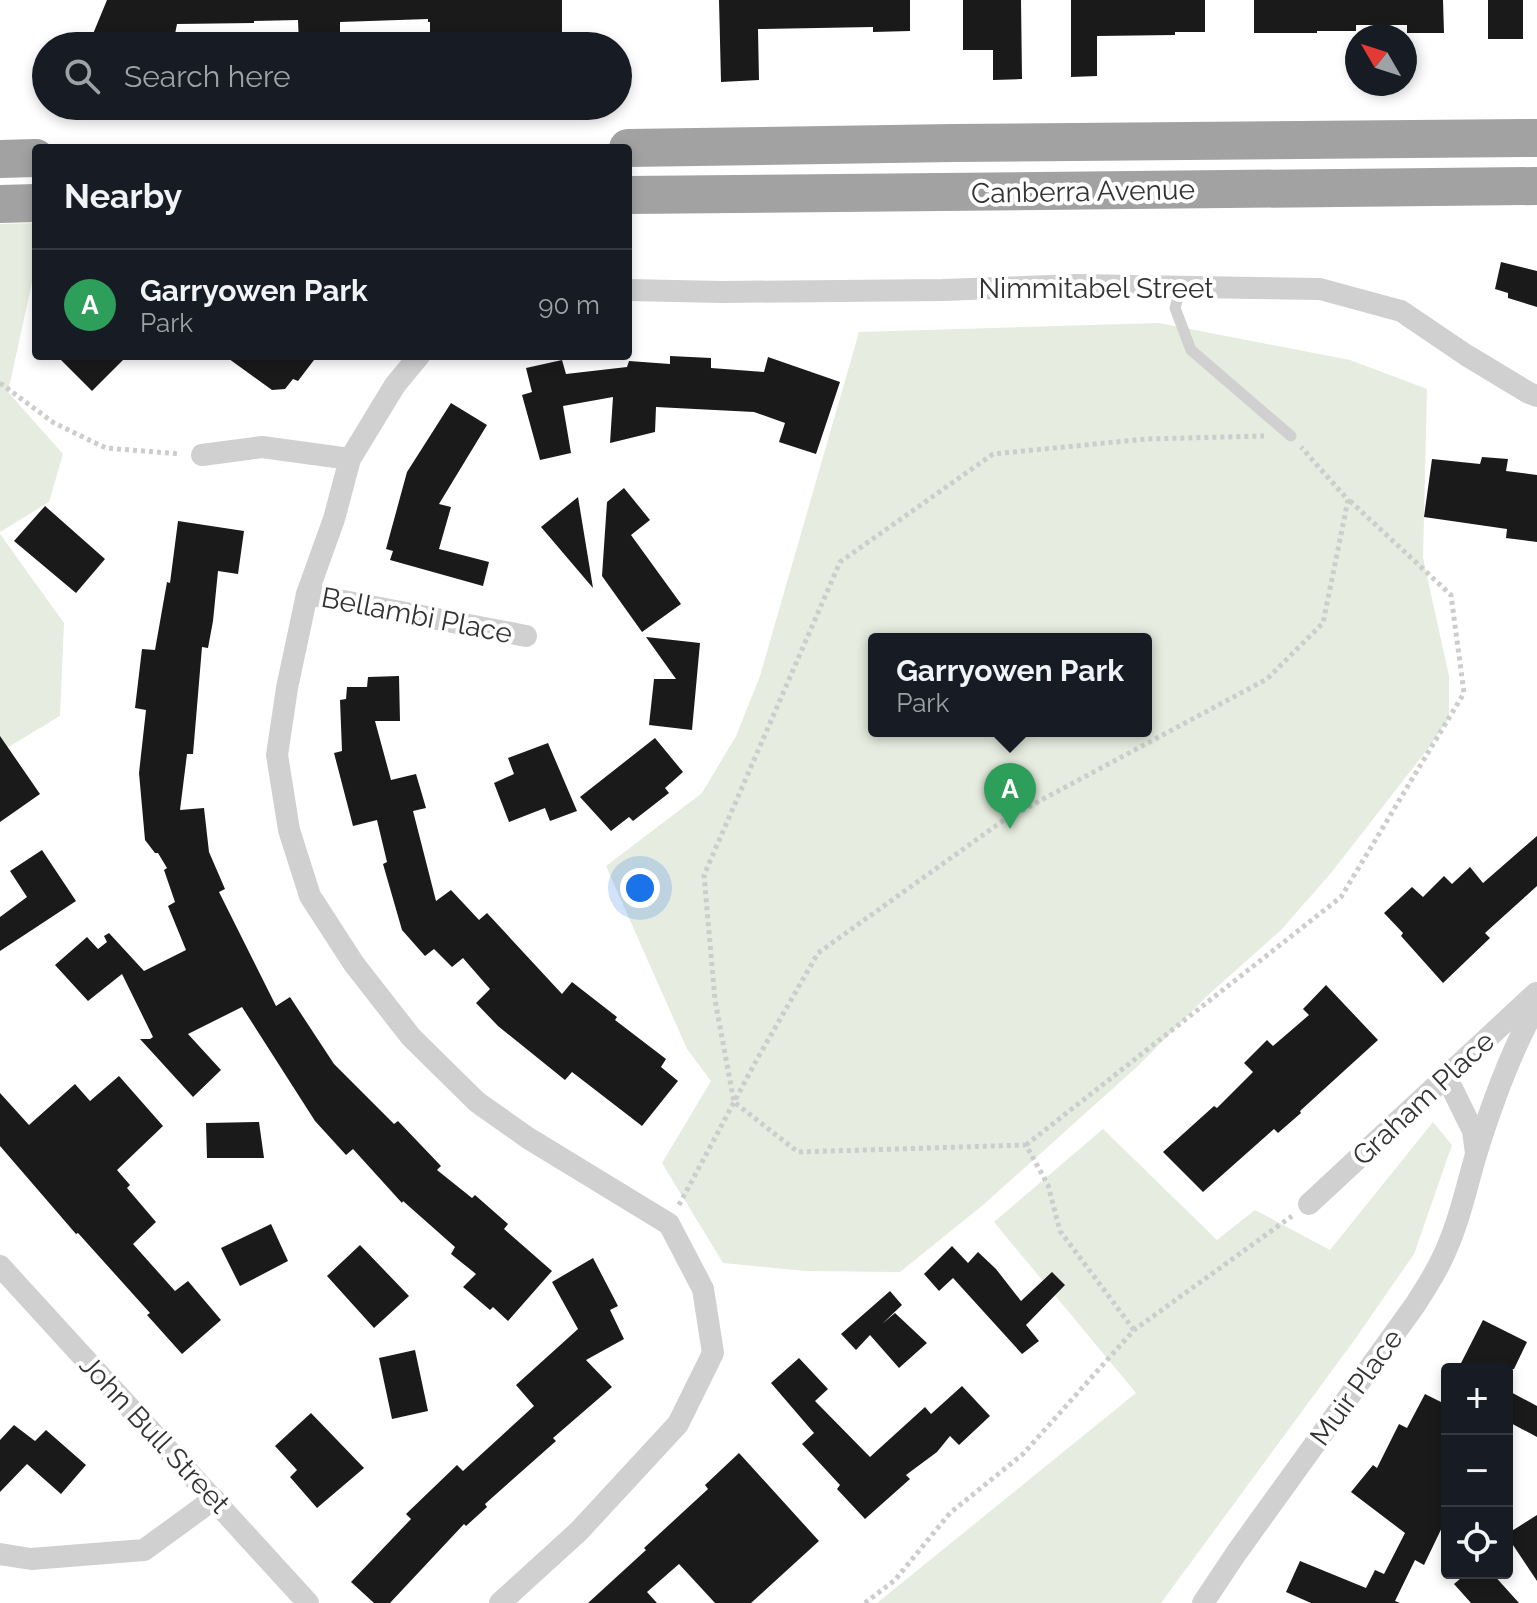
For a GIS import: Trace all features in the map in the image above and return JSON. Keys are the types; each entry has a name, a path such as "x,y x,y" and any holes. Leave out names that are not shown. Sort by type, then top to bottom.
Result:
{"highway":[{"name":"Canberra Avenue","path":"632,148 1537,138"},
{"path":"0,159 32,158"},
{"name":"Canberra Avenue","path":"632,195 1537,186"},
{"path":"0,204 32,203"}],"street":[{"name":"Nimmitabel Street","path":"632,290 943,290 1076,285 1320,289 1401,311 1466,355 1537,396"},
{"path":"416,360 395,385 350,459 334,519 307,594 287,688 277,755 289,830 310,896 354,964 411,1037 477,1102 528,1138 669,1224 703,1289 713,1353 678,1424 579,1531 500,1603"},
{"path":"202,455 262,447 350,459"},
{"name":"Bellambi Place","path":"307,594 526,636"},
{"name":"Graham Place","path":"1309,1204 1537,992"},
{"name":"Muir Place","path":"1203,1603 1429,1283 1455,1226 1476,1154 1502,1083 1537,1005"},
{"path":"1446,1076 1473,1131 1476,1154"},
{"name":"John Bull Street","path":"0,1266 308,1603"},
{"path":"0,1554 31,1559 144,1550 214,1499"}],"lane":[{"path":"1181,287 1175,308 1191,350 1291,436"}],"path":[{"path":"0,383 54,423 106,448 202,455"},
{"path":"669,1224 734,1102 818,953 1004,820 1267,679 1323,623 1348,500 1291,436 1146,439 993,454 840,562 704,875 715,1000 734,1102 798,1152 1026,1145 1341,897 1464,693 1451,595 1341,492"},
{"path":"1026,1145 1048,1185 1060,1231 1134,1330"},
{"path":"865,1603 895,1580 950,1513 1023,1454 1134,1330 1309,1204"}],"shaded area":[{"path":"32,223 32,282 8,392 63,454 49,502 0,532 0,224"},
{"path":"1159,323 1350,360 1427,389 1423,558 1449,676 1449,718 1331,873 1281,930 1207,996 1138,1066 983,1205 900,1272 805,1271 723,1263 662,1163 711,1081 687,1049 606,866 702,793 736,736 760,676 859,332"},
{"path":"0,534 64,623 60,716 0,752"},
{"path":"1433,1122 1452,1145 1414,1254 1161,1603 877,1603 1136,1393 994,1222 1103,1129 1217,1240 1255,1210 1330,1250"}],"building":[{"path":"107,0 562,0 562,32 430,32 428,19 340,22 340,32 298,32 298,20 177,24 175,32 94,32"},
{"path":"719,0 910,0 910,31 873,32 873,27 758,29 759,80 721,82"},
{"path":"963,0 1021,0 1022,79 993,80 993,50 963,50"},
{"path":"1071,0 1205,0 1205,32 1097,36 1097,76 1071,77"},
{"path":"1254,0 1443,0 1444,33 1417,33 1417,24 1345,24 1345,31 1254,33"},
{"path":"1488,0 1523,0 1523,39 1488,39"},
{"path":"1501,262 1537,271 1537,307 1508,298 1508,293 1495,289"},
{"path":"670,356 711,358 711,368 764,372 768,357 840,382 816,454 779,442 785,423 754,412 656,407 655,432 610,443 613,397 563,406 571,453 540,460 522,395 532,392 526,368 562,360 566,374 627,367 629,361 670,364"},
{"path":"61,360 123,360 92,391"},
{"path":"231,360 314,360 298,381 293,379 285,389 272,390"},
{"path":"451,403 487,425 439,504 451,507 439,549 489,562 483,586 390,560 393,551 386,549 407,472"},
{"path":"1482,457 1508,459 1506,471 1537,475 1537,542 1506,538 1507,529 1424,517 1432,459 1480,464"},
{"path":"624,488 650,520 631,535 681,604 642,632 602,576 607,502"},
{"path":"578,497 593,588 541,527"},
{"path":"45,506 105,559 76,593 14,541"},
{"path":"178,521 244,531 238,574 218,571 208,648 202,647 193,754 187,754 180,810 204,808 209,852 225,889 219,892 276,1006 290,997 334,1064 394,1124 398,1121 441,1166 437,1170 472,1198 475,1195 508,1224 504,1229 552,1271 508,1321 463,1287 476,1274 451,1254 455,1247 402,1203 353,1149 346,1155 315,1121 242,1007 188,1034 221,1070 193,1097 140,1039 153,1037 122,974 88,1001 55,965 87,937 98,949 107,942 104,936 109,933 144,971 186,950 168,906 175,902 164,870 167,868 145,840 139,773 146,710 135,708 142,649 155,650 167,582 170,583"},
{"path":"646,637 700,643 692,730 649,725 654,679 676,679"},
{"path":"399,676 400,721 375,721 391,780 416,774 426,808 413,811 436,901 451,890 479,920 487,913 562,994 572,982 666,1059 661,1067 678,1081 642,1126 572,1072 565,1080 498,1026 476,1003 490,989 463,958 452,967 434,949 425,956 402,930 383,864 387,862 377,820 353,826 334,753 342,751 340,700 346,699 347,687 367,687 368,677"},
{"path":"0,736 40,794 0,822"},
{"path":"655,738 683,772 665,788 669,793 633,821 629,817 611,831 580,797"},
{"path":"548,743 577,811 550,821 545,808 509,822 494,783 514,774 508,758"},
{"path":"1537,836 1537,886 1485,933 1490,938 1443,983 1384,913 1412,887 1423,897 1444,876 1452,884 1470,867 1483,883"},
{"path":"42,850 76,901 0,951 0,917 27,897 10,871"},
{"path":"1326,985 1378,1040 1278,1133 1274,1129 1203,1192 1163,1152 1214,1106 1217,1108 1253,1072 1244,1063 1267,1040 1273,1046 1309,1015 1303,1009"},
{"path":"119,1076 163,1126 117,1170 130,1185 127,1188 156,1222 133,1244 175,1291 188,1281 221,1320 182,1354 147,1315 150,1313 0,1146 0,1093 29,1125 75,1084 90,1101"},
{"path":"259,1122 264,1158 207,1158 206,1123"},
{"path":"271,1224 288,1261 240,1286 221,1248"},
{"path":"360,1245 409,1296 374,1328 327,1276"},
{"path":"952,1246 968,1263 978,1252 1021,1301 1052,1272 1065,1285 1026,1325 1039,1341 1022,1354 953,1278 939,1291 924,1274"},
{"path":"593,1258 618,1306 610,1310 624,1339 586,1360 612,1387 553,1438 556,1441 485,1504 487,1507 466,1526 464,1524 390,1603 374,1603 351,1582 411,1519 406,1514 457,1465 463,1471 534,1406 516,1385 578,1329 552,1282"},
{"path":"890,1291 902,1305 882,1324 895,1313 927,1343 899,1368 870,1335 856,1350 841,1334"},
{"path":"1483,1320 1527,1342 1514,1369 1513,1363 1461,1363"},
{"path":"415,1350 428,1411 392,1419 379,1358"},
{"path":"799,1358 828,1389 815,1401 870,1457 925,1407 931,1414 962,1386 990,1416 959,1445 950,1436 937,1452 906,1475 910,1479 865,1519 837,1489 840,1485 802,1444 814,1433 771,1383"},
{"path":"1513,1393 1537,1406 1537,1437 1513,1424"},
{"path":"1425,1394 1441,1402 1441,1530 1424,1565 1415,1560 1395,1601 1400,1603 1311,1603 1286,1592 1300,1561 1366,1588 1375,1570 1384,1574 1405,1533 1351,1492 1373,1465 1377,1468 1399,1424 1407,1428"},
{"path":"311,1413 364,1468 317,1508 290,1477 297,1470 275,1446"},
{"path":"14,1425 35,1441 46,1430 86,1465 61,1494 27,1464 0,1492 0,1440"},
{"path":"739,1453 819,1541 751,1603 715,1603 679,1564 647,1592 657,1603 588,1603 708,1489 705,1485"},
{"path":"1537,1515 1537,1581 1513,1545 1513,1530"},
{"path":"1460,1579 1497,1579 1519,1603 1471,1603 1454,1584"}],"place":[{"name":"Garryowen Park","path":"1010,829"}]}
